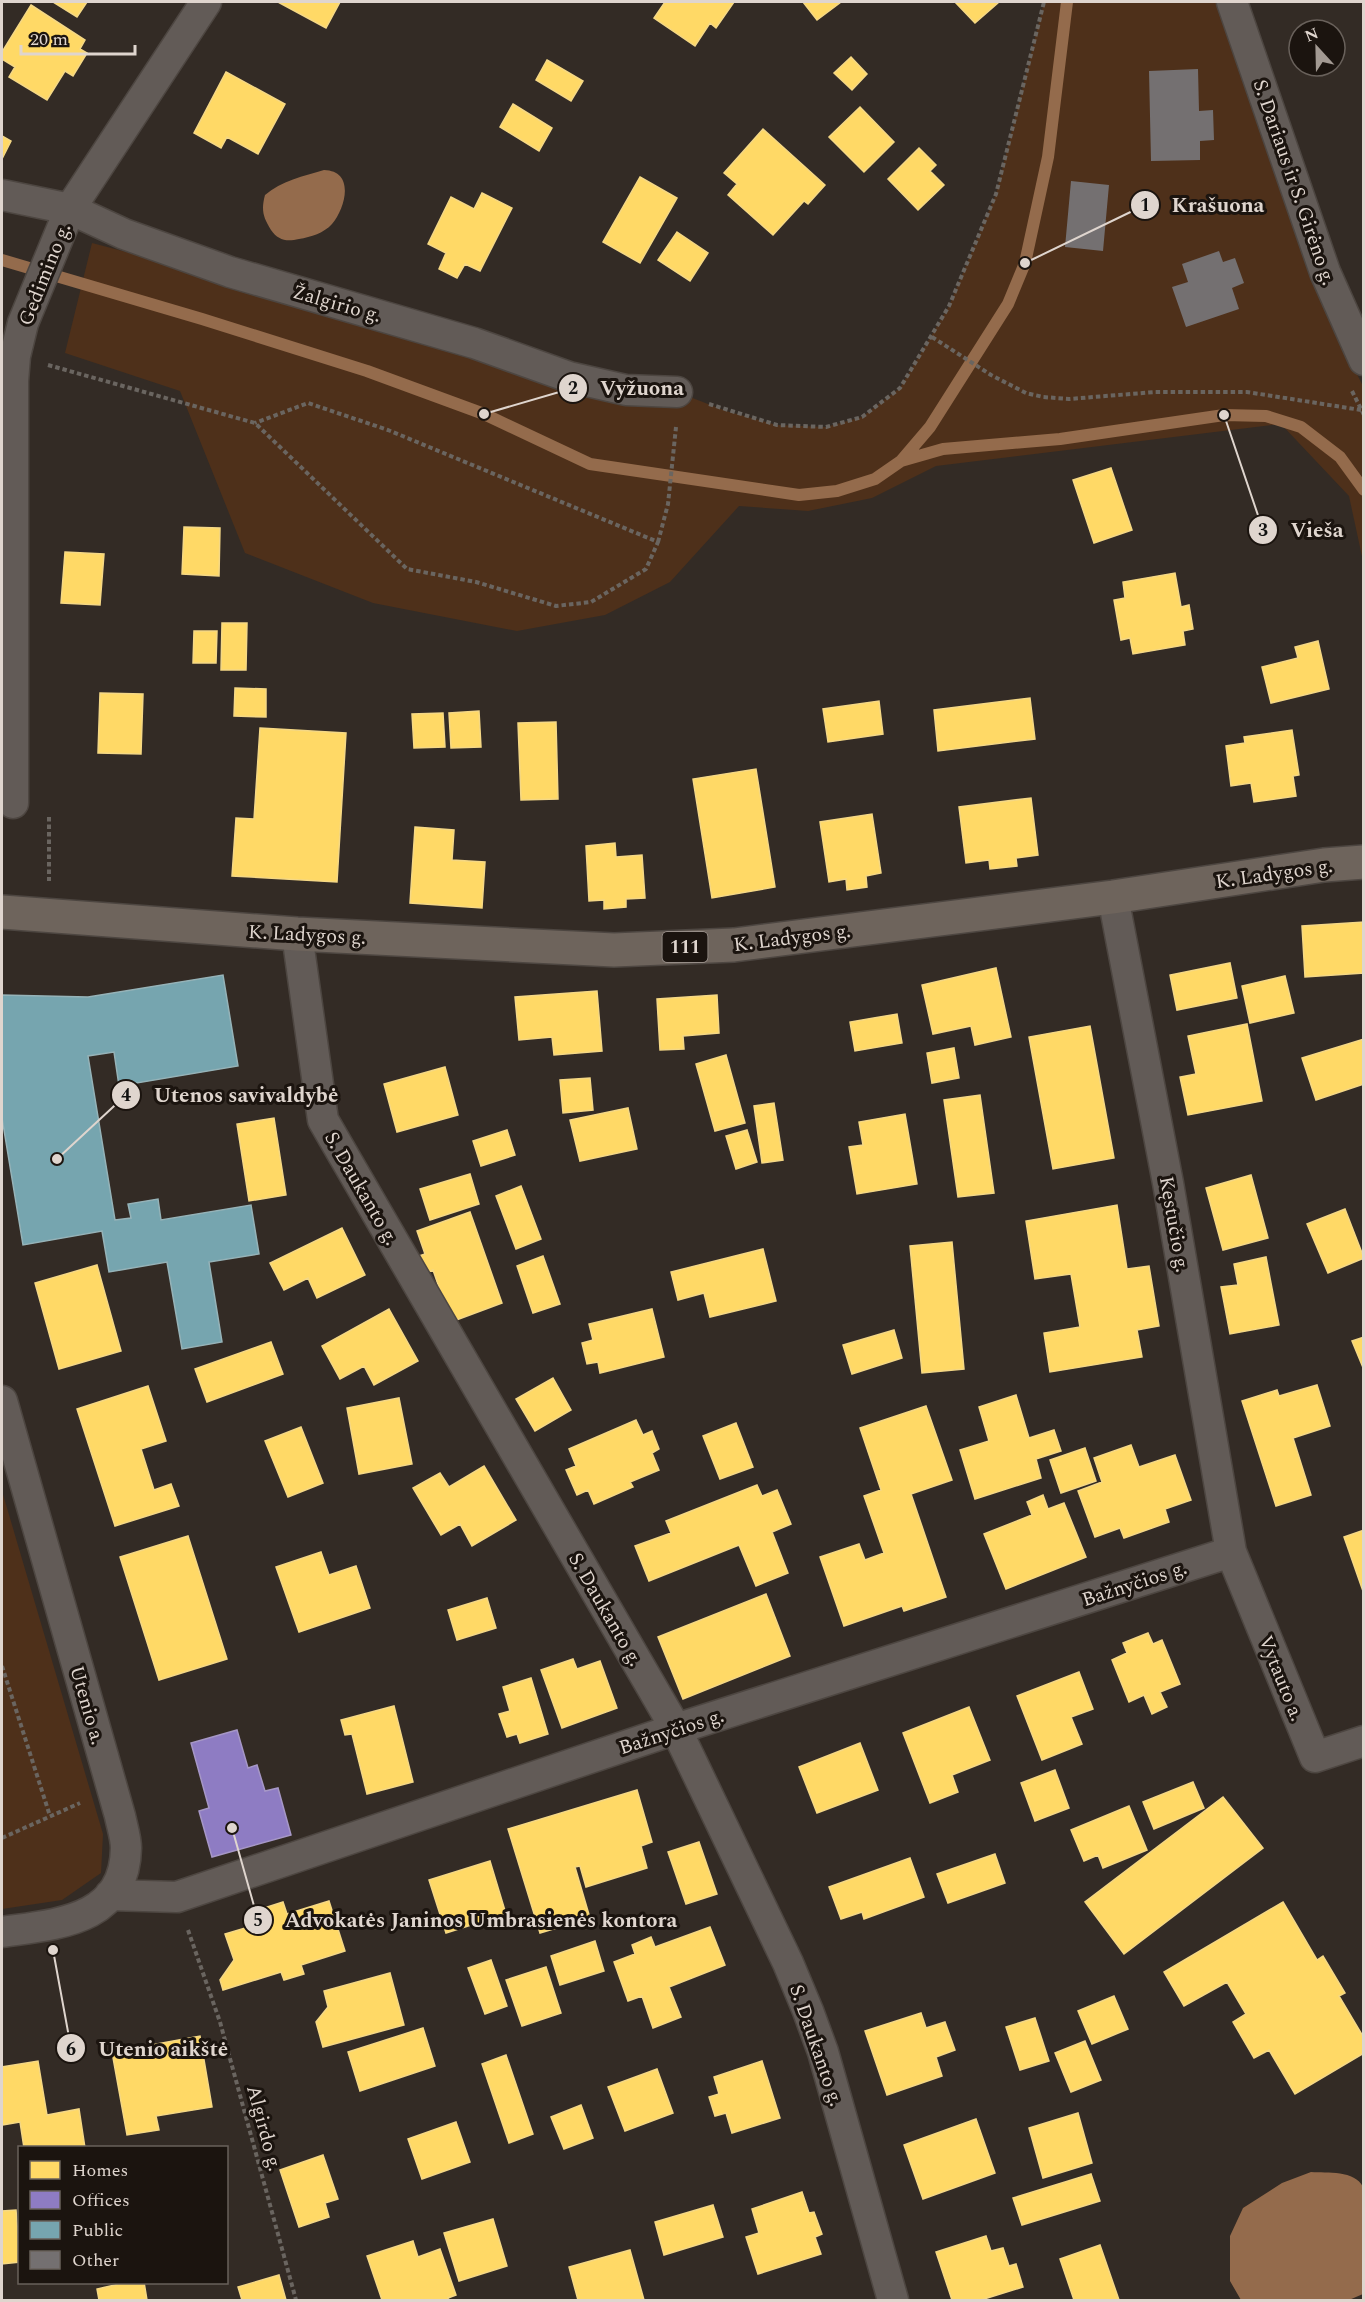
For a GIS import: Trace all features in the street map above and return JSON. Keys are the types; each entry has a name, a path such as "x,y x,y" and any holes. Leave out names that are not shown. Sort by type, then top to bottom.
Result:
{"main road":[{"name":"K. Ladygos g.","path":"2,912 297,934 614,950 734,945 1113,897 1364,861"}],"street":[{"name":"Gedimino g.","path":"13,803 12,502 15,356 23,323 66,217 206,2"},
{"name":"S. Dariaus ir S. Girėno g.","path":"1232,2 1325,272 1364,360"},
{"name":"Žalgirio g.","path":"2,195 124,234 230,272 474,343 569,377 626,390 677,392"},
{"name":"Kęstučio g.","path":"1113,897 1168,1183 1230,1552"},
{"name":"S. Daukanto g.","path":"297,934 323,1120 676,1729 788,1963 824,2052 893,2301"},
{"name":"Utenio a.","path":"2,1401 120,1816 126,1848 121,1875 110,1895 93,1912 56,1924 2,1932"},
{"name":"Bažnyčios g.","path":"110,1895 177,1897 676,1729 1230,1552"},
{"name":"Vytauto a.","path":"1230,1552 1315,1757 1364,1741"}],"path":[{"path":"677,392 726,411 777,425 826,427 862,417 900,388 949,306 996,194 1044,2"},
{"path":"932,337 991,375 1026,393 1043,397 1069,399 1155,392 1247,392 1361,411"},
{"path":"15,356 255,423 407,569 476,582 556,606 591,602 646,569 658,542 668,504 675,436"},
{"path":"255,423 308,403 388,430 658,542"},
{"path":"49,817 49,872"},
{"path":"2,1666 50,1816"},
{"path":"2,1838 112,1788"},
{"name":"Algirdo g.","path":"177,1897 220,2022 296,2301"}],"shaded area":[{"path":"1044,2 1219,2 1339,339 1363,386 1363,561 1349,496 1281,424 936,466 872,498 808,511 739,506 670,582 605,615 517,631 373,603 245,553 180,391 65,353 92,243 474,343 677,392 726,411 777,425 826,427 862,417 900,388 949,306 996,194"},
{"path":"324,170 334,172 344,183 344,200 332,224 313,236 304,238 286,240 276,236 265,217 263,205 265,195 285,183"},
{"path":"2,1491 103,1834 101,1873 62,1900 2,1909"},
{"path":"1311,2172 1347,2175 1363,2187 1363,2294 1349,2300 1241,2300 1230,2281 1230,2236 1243,2208 1282,2183"}],"building: Homes":[{"path":"53,2 87,2 77,17"},
{"path":"278,2 340,2 326,28"},
{"path":"665,2 734,2 716,28 710,23 695,46 654,18"},
{"path":"803,2 841,2 817,20"},
{"path":"955,2 999,2 975,23"},
{"path":"31,5 85,40 80,49 87,53 73,76 65,71 47,100 9,77 15,67 2,59 2,52"},
{"path":"851,57 867,74 852,90 834,73"},
{"path":"547,60 583,81 571,101 536,80"},
{"path":"226,72 285,104 258,154 227,137 221,148 194,133"},
{"path":"513,104 552,128 539,151 500,127"},
{"path":"860,107 894,142 864,172 829,137"},
{"path":"763,129 825,185 808,204 804,201 773,235 728,195 737,184 724,173"},
{"path":"2,136 11,141 2,159"},
{"path":"919,148 936,165 930,171 944,185 918,210 888,179"},
{"path":"640,177 677,198 640,263 603,242"},
{"path":"482,193 512,208 480,271 465,264 457,278 439,269 446,253 428,244 451,197 474,209"},
{"path":"677,232 708,253 690,281 658,260"},
{"path":"1111,468 1132,530 1094,543 1073,480"},
{"path":"184,527 220,528 219,576 182,574"},
{"path":"65,552 104,554 100,605 61,603"},
{"path":"1175,573 1181,607 1189,605 1193,629 1183,631 1185,645 1133,654 1130,638 1121,640 1114,600 1125,598 1123,582"},
{"path":"222,623 247,623 246,670 221,670"},
{"path":"194,631 217,631 216,663 193,663"},
{"path":"1318,641 1329,689 1271,703 1262,667 1298,658 1295,647"},
{"path":"235,688 266,689 266,717 234,716"},
{"path":"100,693 143,694 141,754 98,753"},
{"path":"1030,698 1035,739 938,751 934,710"},
{"path":"879,701 883,734 828,742 823,709"},
{"path":"479,711 481,747 451,748 449,713"},
{"path":"443,713 445,747 414,748 412,714"},
{"path":"556,722 558,799 521,800 518,723"},
{"path":"260,728 346,733 337,882 232,876 236,818 254,819"},
{"path":"1292,730 1299,775 1293,776 1296,796 1254,802 1251,783 1231,786 1226,746 1245,743 1244,737"},
{"path":"756,769 775,887 712,898 693,779"},
{"path":"1031,798 1038,855 1016,858 1017,866 990,869 989,860 966,863 959,807"},
{"path":"872,814 881,873 866,876 867,887 847,890 846,879 829,882 820,822"},
{"path":"415,827 454,830 452,860 485,862 482,908 410,903"},
{"path":"615,843 616,857 642,855 645,898 626,899 626,907 604,909 604,900 589,901 586,846"},
{"path":"1364,922 1364,973 1305,977 1302,926"},
{"path":"1230,963 1237,998 1177,1010 1170,975"},
{"path":"996,968 1011,1037 975,1045 971,1026 933,1034 922,985"},
{"path":"1285,976 1294,1013 1250,1023 1242,986"},
{"path":"597,991 602,1051 554,1055 552,1037 519,1040 515,997"},
{"path":"717,995 719,1033 683,1036 684,1049 660,1050 657,999"},
{"path":"897,1014 902,1043 855,1051 850,1022"},
{"path":"1247,1024 1262,1101 1188,1115 1180,1077 1196,1074 1188,1036"},
{"path":"1090,1026 1114,1158 1053,1169 1029,1037"},
{"path":"1364,1039 1364,1084 1316,1100 1302,1058"},
{"path":"954,1048 959,1078 932,1083 927,1053"},
{"path":"726,1055 745,1123 715,1131 696,1064"},
{"path":"445,1067 458,1115 397,1132 384,1084"},
{"path":"590,1078 593,1110 563,1113 560,1080"},
{"path":"980,1095 994,1193 958,1197 944,1100"},
{"path":"774,1103 783,1160 762,1163 754,1106"},
{"path":"628,1108 637,1149 580,1161 570,1120"},
{"path":"905,1114 917,1184 857,1194 849,1147 863,1145 859,1122"},
{"path":"274,1118 286,1195 249,1201 237,1124"},
{"path":"507,1130 515,1155 481,1166 473,1141"},
{"path":"747,1130 757,1162 736,1169 726,1136"},
{"path":"470,1174 479,1204 430,1220 420,1189"},
{"path":"1251,1175 1268,1238 1223,1250 1206,1188"},
{"path":"521,1186 541,1239 516,1249 496,1196"},
{"path":"1117,1205 1127,1269 1149,1266 1159,1326 1137,1330 1142,1357 1050,1372 1044,1333 1080,1327 1071,1274 1035,1279 1026,1221"},
{"path":"1345,1209 1364,1258 1328,1273 1307,1224"},
{"path":"470,1212 502,1303 451,1322 433,1270 422,1274 416,1257 425,1254 417,1231"},
{"path":"342,1228 365,1275 317,1298 308,1278 284,1290 270,1263"},
{"path":"952,1242 964,1369 922,1373 910,1246"},
{"path":"763,1249 776,1301 710,1317 704,1293 678,1300 671,1272"},
{"path":"543,1256 560,1304 533,1313 517,1266"},
{"path":"1266,1257 1279,1325 1230,1334 1221,1287 1238,1285 1234,1264"},
{"path":"97,1265 121,1351 59,1369 35,1283"},
{"path":"389,1309 418,1361 374,1385 364,1366 340,1379 322,1346"},
{"path":"652,1309 664,1357 600,1373 598,1362 587,1364 582,1343 593,1340 589,1324"},
{"path":"894,1330 902,1358 852,1374 843,1345"},
{"path":"1364,1337 1364,1370 1352,1341"},
{"path":"271,1342 283,1374 207,1402 195,1369"},
{"path":"553,1378 571,1410 535,1431 516,1399"},
{"path":"1317,1385 1330,1426 1293,1438 1311,1495 1276,1506 1242,1401 1277,1390 1279,1396"},
{"path":"148,1386 166,1441 141,1449 154,1490 171,1484 179,1506 115,1526 77,1409"},
{"path":"1016,1395 1029,1438 1054,1430 1061,1451 1036,1459 1041,1478 975,1499 960,1450 989,1441 979,1407"},
{"path":"399,1398 412,1464 359,1474 347,1408"},
{"path":"926,1406 952,1480 911,1494 946,1597 904,1611 902,1606 844,1626 820,1557 859,1544 865,1560 884,1553 864,1496 881,1490 860,1428"},
{"path":"636,1420 643,1435 652,1431 659,1449 652,1453 659,1470 630,1482 633,1487 594,1504 588,1490 577,1495 566,1470 576,1466 569,1449"},
{"path":"736,1423 753,1467 720,1479 703,1436"},
{"path":"301,1427 323,1483 288,1497 265,1441"},
{"path":"1131,1445 1139,1467 1175,1455 1191,1500 1165,1509 1169,1522 1124,1538 1120,1528 1095,1537 1078,1491 1102,1482 1094,1458"},
{"path":"1085,1448 1096,1481 1061,1493 1050,1460"},
{"path":"484,1466 516,1520 472,1546 460,1524 441,1535 413,1488 440,1473 449,1487"},
{"path":"757,1485 762,1496 777,1490 791,1524 772,1532 788,1573 756,1586 739,1545 649,1581 635,1546 671,1533 666,1521"},
{"path":"1043,1495 1048,1509 1064,1503 1086,1557 1006,1589 984,1534 1032,1515 1027,1502"},
{"path":"1364,1530 1364,1594 1344,1537"},
{"path":"188,1536 227,1659 159,1680 120,1557"},
{"path":"321,1552 329,1575 356,1566 370,1608 299,1632 276,1567"},
{"path":"766,1594 790,1656 683,1699 658,1637"},
{"path":"487,1598 496,1628 457,1640 448,1610"},
{"path":"1148,1633 1153,1644 1162,1640 1180,1684 1160,1692 1167,1707 1152,1714 1144,1695 1129,1702 1112,1660 1127,1653 1123,1643"},
{"path":"573,1659 577,1669 600,1661 617,1708 562,1728 541,1670"},
{"path":"1079,1672 1093,1709 1071,1717 1082,1744 1042,1760 1017,1696"},
{"path":"531,1678 548,1734 520,1743 517,1734 507,1737 499,1714 510,1711 503,1687"},
{"path":"394,1706 413,1782 367,1794 352,1734 345,1735 341,1720"},
{"path":"969,1707 990,1760 952,1775 958,1792 930,1803 903,1733"},
{"path":"860,1743 878,1790 817,1813 799,1767"},
{"path":"1055,1770 1069,1808 1035,1821 1021,1783"},
{"path":"1193,1782 1204,1808 1154,1829 1143,1802"},
{"path":"637,1790 652,1842 641,1846 647,1868 586,1887 580,1866 575,1867 590,1918 540,1933 508,1829"},
{"path":"1223,1797 1263,1848 1124,1954 1085,1902"},
{"path":"1129,1806 1147,1850 1103,1868 1098,1855 1084,1861 1071,1830"},
{"path":"699,1842 717,1894 686,1904 668,1852"},
{"path":"995,1854 1005,1883 948,1903 937,1874"},
{"path":"910,1858 924,1897 864,1919 862,1912 841,1919 829,1887"},
{"path":"490,1861 506,1914 446,1933 429,1880"},
{"path":"329,1901 345,1951 301,1965 304,1974 284,1980 281,1972 223,1990 220,1980 234,1960 225,1934 265,1922 261,1909 283,1902 287,1914"},
{"path":"1283,1902 1317,1960 1323,1956 1345,1993 1339,1996 1364,2038 1364,2053 1295,2094 1269,2050 1254,2058 1233,2022 1246,2014 1227,1982 1184,2006 1164,1972"},
{"path":"710,1927 725,1965 669,1987 681,2017 653,2028 642,1996 628,2001 614,1962 635,1954 632,1945 651,1937 655,1947"},
{"path":"595,1941 604,1971 560,1985 551,1956"},
{"path":"491,1960 507,2006 485,2014 468,1968"},
{"path":"546,1967 561,2013 522,2026 506,1980"},
{"path":"390,1973 404,2025 323,2047 316,2022 328,2007 324,1991"},
{"path":"1114,1996 1128,2029 1092,2044 1078,2011"},
{"path":"921,2013 926,2028 945,2022 955,2050 936,2057 942,2076 887,2095 865,2031"},
{"path":"1035,2018 1049,2061 1020,2070 1006,2027"},
{"path":"423,2028 435,2066 360,2091 348,2052"},
{"path":"200,2036 212,2107 156,2116 159,2130 127,2135 112,2052"},
{"path":"1085,2041 1101,2080 1071,2092 1055,2053"},
{"path":"506,2055 533,2134 509,2143 482,2064"},
{"path":"38,2061 47,2115 79,2109 85,2146 24,2146 20,2122 2,2125 2,2067"},
{"path":"762,2061 780,2118 732,2133 726,2113 715,2116 709,2097 719,2094 714,2077"},
{"path":"657,2069 673,2113 625,2131 608,2087"},
{"path":"581,2105 593,2138 564,2149 551,2117"},
{"path":"1078,2113 1092,2163 1043,2178 1029,2128"},
{"path":"976,2119 995,2173 923,2199 904,2145"},
{"path":"456,2122 470,2162 422,2179 408,2139"},
{"path":"323,2155 338,2199 325,2203 329,2217 299,2227 280,2170"},
{"path":"1091,2174 1100,2201 1022,2225 1013,2198"},
{"path":"802,2192 809,2213 814,2212 822,2234 815,2237 821,2254 758,2274 746,2237 759,2233 752,2209"},
{"path":"713,2205 723,2237 664,2255 655,2222"},
{"path":"16,2210 18,2262 2,2264 2,2211"},
{"path":"493,2219 507,2266 459,2281 444,2233"},
{"path":"986,2236 991,2251 1003,2248 1009,2266 1016,2264 1023,2287 981,2300 952,2300 936,2252"},
{"path":"413,2241 418,2257 440,2249 456,2295 448,2298 449,2300 382,2300 367,2256"},
{"path":"1100,2245 1119,2300 1074,2300 1060,2259"},
{"path":"630,2250 644,2300 578,2300 569,2267"},
{"path":"279,2275 286,2300 242,2300 238,2287"},
{"path":"119,2284 144,2284 147,2300 99,2300 97,2289"}],"building: Offices":[{"path":"237,1730 248,1768 257,1765 265,1791 278,1788 291,1835 212,1857 199,1811 209,1808 191,1743"}],"building: Public":[{"path":"223,975 238,1066 119,1086 114,1052 88,1056 115,1220 131,1218 128,1204 158,1199 161,1220 251,1205 259,1254 209,1262 222,1342 182,1349 167,1262 109,1272 102,1231 23,1245 2,1118 2,995 88,997"}],"building: Other":[{"path":"1198,69 1199,111 1213,110 1214,140 1200,141 1200,160 1151,161 1149,71"},
{"path":"1071,181 1109,185 1103,251 1065,247"},
{"path":"1219,251 1223,262 1235,258 1244,283 1232,288 1239,309 1186,327 1172,287 1188,282 1182,264"}],"waterway":[{"path":"2,260 367,371 484,414 590,464 799,495 837,491 875,479 901,461 930,427 1008,304 1025,263 1048,157 1067,2"},
{"path":"901,461 943,449 1060,439 1224,415 1266,416 1301,427 1340,457 1364,490"}],"place":[{"name":"Krašuona","path":"1025,263"},
{"name":"Vyžuona","path":"484,414"},
{"name":"Vieša","path":"1224,415"},
{"name":"Utenos savivaldybė","path":"57,1159"},
{"name":"Advokatės Janinos Umbrasienės kontora","path":"232,1828"},
{"name":"Utenio aikštė","path":"53,1950"}]}
